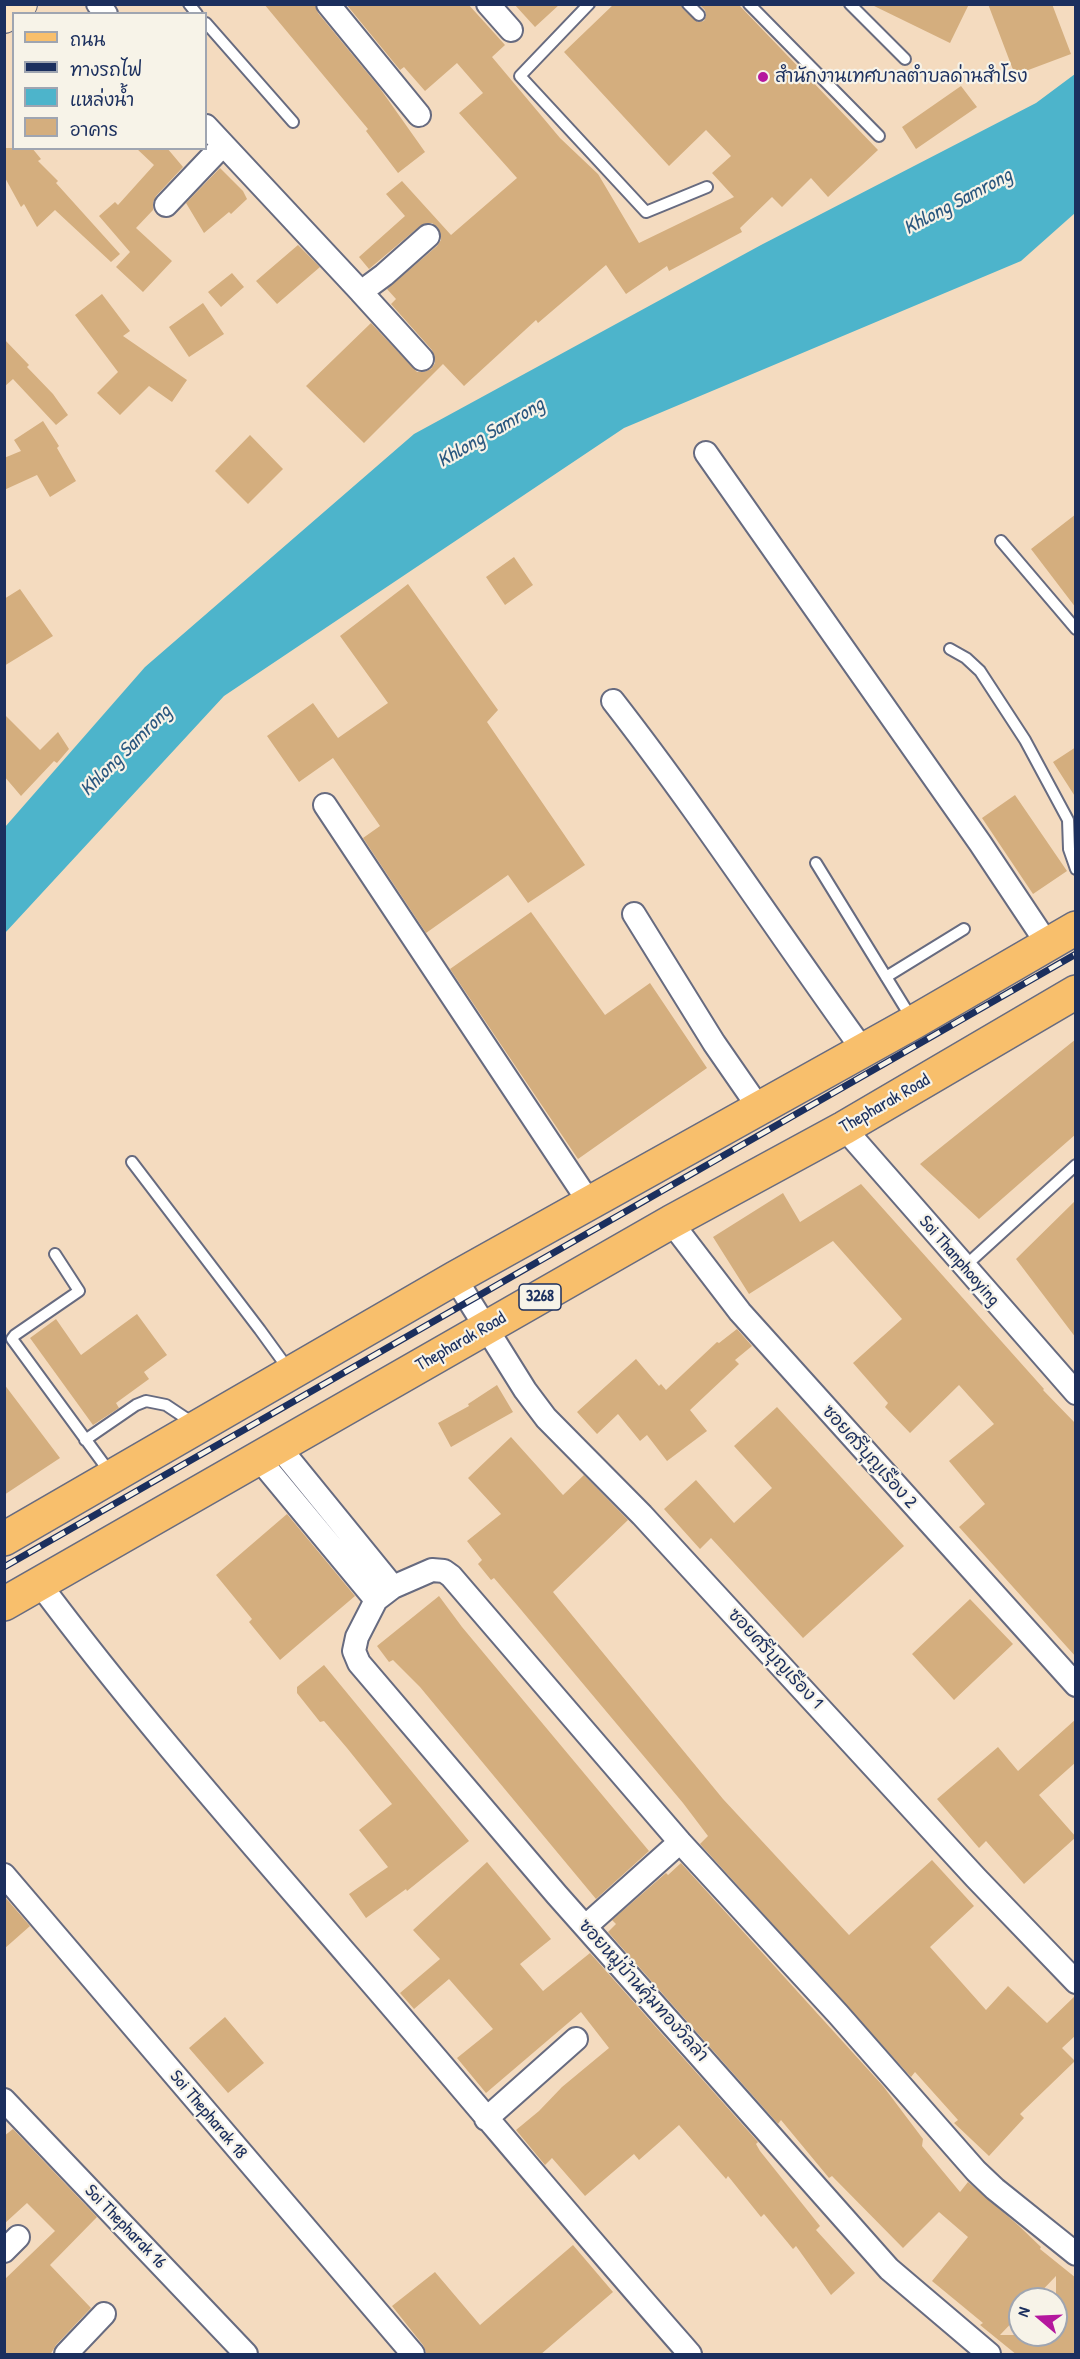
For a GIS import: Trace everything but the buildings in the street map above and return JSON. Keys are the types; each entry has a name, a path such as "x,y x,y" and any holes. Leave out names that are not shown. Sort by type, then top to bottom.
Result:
{"main road":[{"path":"4,1539 455,1278 1062,937"},
{"name":"Thepharak Road","path":"4,1604 671,1222 844,1128 1076,992"}],"street":[{"path":"328,4 418,115"},
{"path":"488,4 510,30"},
{"path":"207,127 422,359"},
{"path":"166,205 223,145"},
{"path":"362,292 428,236"},
{"path":"706,453 980,843 1062,937"},
{"path":"613,701 664,767 796,958 863,1050"},
{"path":"325,805 589,1202"},
{"path":"634,914 714,1042 759,1108"},
{"name":"Soi Thanphooying","path":"844,1128 1076,1393"},
{"name":"ซอยศรีบุญเรือง 2","path":"671,1222 740,1312 1076,1685"},
{"name":"ซอยศรีบุญเรือง 1","path":"455,1278 525,1390 546,1418 642,1515 976,1878 1076,1982"},
{"path":"269,1453 385,1594 432,1570 444,1571 451,1576 680,1842 830,2006 976,2171 1076,2254"},
{"path":"39,1583 87,1647 213,1802 351,1958 585,2235 690,2355"},
{"name":"ซอยหมู่บ้านคุ้มทองวิลล่า","path":"385,1594 357,1637 354,1651 359,1663 586,1926 889,2269 989,2355"},
{"path":"586,1926 680,1842"},
{"name":"Soi Thepharak 18","path":"4,1875 413,2355"},
{"path":"486,2119 576,2039"},
{"name":"Soi Thepharak 16","path":"4,2100 246,2355"},
{"path":"66,2355 104,2314"}],"lane":[{"path":"589,4 520,76 646,212 706,187"},
{"path":"688,4 699,15"},
{"path":"749,4 879,136"},
{"path":"850,4 905,59"},
{"path":"207,24 293,122"},
{"path":"1001,541 1076,629"},
{"path":"950,649 966,658 980,671 1025,740 1068,820 1069,849 1076,869"},
{"path":"816,863 914,1022"},
{"path":"886,977 964,929"},
{"path":"132,1162 291,1373"},
{"path":"964,1267 1076,1165"},
{"path":"55,1254 79,1291 15,1335 12,1340 113,1476"},
{"path":"85,1440 136,1405 146,1401 166,1405 198,1427"}],"water":[{"name":"Khlong Samrong","path":"1075,74 1075,213 1021,261 624,428 224,696 5,933 5,827 145,667 414,434 761,245 1036,103"}],"railway":[{"path":"4,1567 1076,954"}],"place":[{"name":"สำนักงานเทศบาลตำบลด่านสำโรง","path":"763,77"}]}
